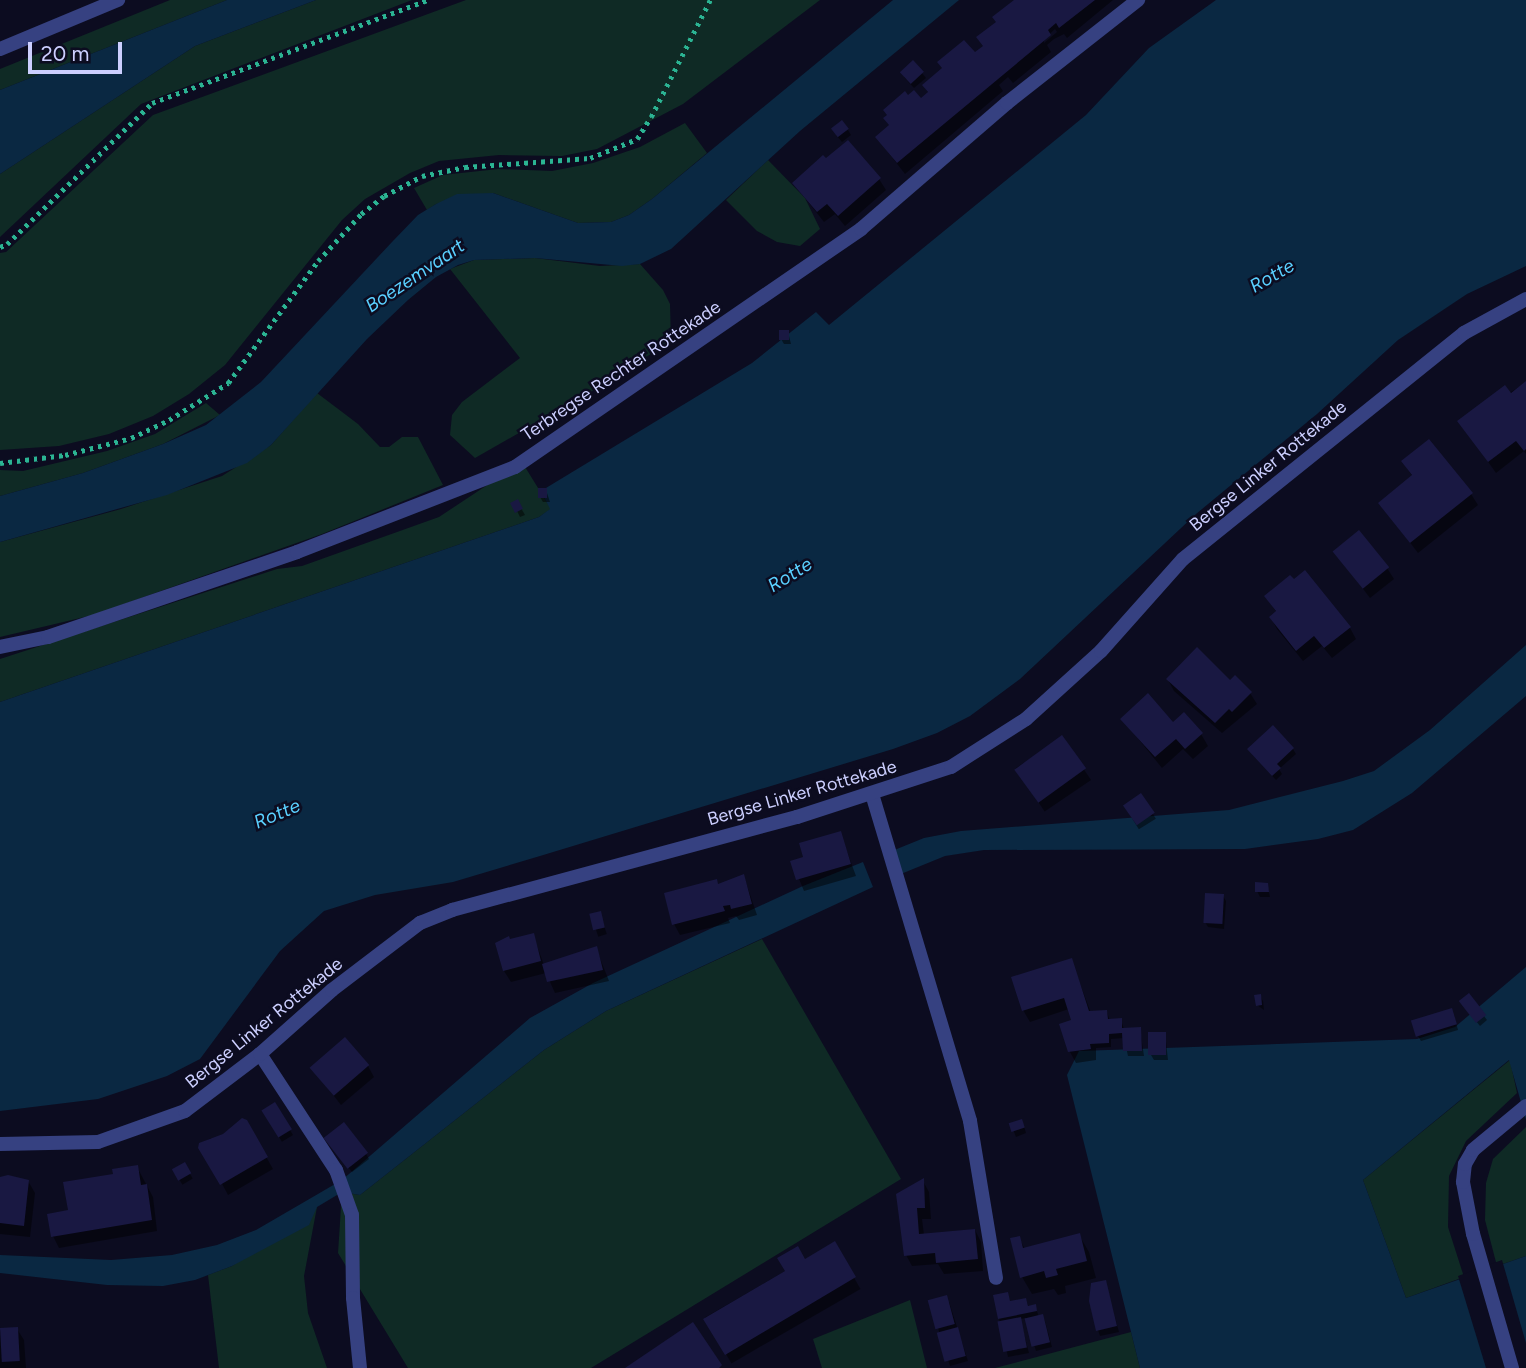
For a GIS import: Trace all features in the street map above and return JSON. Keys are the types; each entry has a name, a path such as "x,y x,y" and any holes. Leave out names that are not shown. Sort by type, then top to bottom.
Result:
{"street":[{"path":"0,49 118,0"},
{"name":"Terbregse Rechter Rottekade","path":"0,647 48,637 297,551 515,467 860,229 1082,41 1138,0"},
{"name":"Bergse Linker Rottekade","path":"0,1144 98,1142 186,1111 260,1054 332,990 420,923 452,909 872,794 951,767 1026,719 1101,650 1183,559 1464,333 1526,299"},
{"path":"872,794 970,1121 996,1278"},
{"path":"260,1054 336,1170 352,1215 354,1298 360,1368"},
{"path":"1512,1368 1473,1234 1463,1182 1465,1164 1473,1150 1522,1110"}],"path":[{"path":"0,247 7,244 152,103 428,0"},
{"path":"0,463 65,455 131,438 169,420 228,383 317,261 360,214 384,196 422,176 465,167 590,158 637,139 710,0"}],"green space":[{"path":"170,0 227,0 0,90 0,69"},
{"path":"316,0 412,0 141,104 0,237 0,174 195,46"},
{"path":"466,0 820,0 683,104 597,149 562,156 499,155 439,161 410,173 365,199 342,220 225,365 189,394 153,416 109,434 59,446 0,450 0,253 6,252 153,115"},
{"path":"685,123 707,153 652,199 629,215 611,222 578,223 493,193 436,204 427,210 414,188 443,175 498,169 552,171 593,163 640,147"},
{"path":"768,160 805,198 820,229 800,246 777,242 757,231 726,200"},
{"path":"535,258 600,266 640,264 663,290 670,304 671,341 601,386 475,458 450,435 452,415 462,402 520,358 450,269 474,260"},
{"path":"317,393 358,424 380,447 389,447 402,437 418,437 443,485 322,534 93,615 0,637 0,542 121,509 222,476 271,445"},
{"path":"206,403 220,415 163,444 83,473 0,496 0,470 23,471 107,451 155,434"},
{"path":"522,462 551,509 539,517 0,702 0,659 277,569 302,566 439,517"},
{"path":"762,939 901,1179 591,1368 408,1368 338,1253 342,1192 360,1195 544,1050 606,1011"},
{"path":"1510,1060 1517,1093 1466,1141 1449,1176 1448,1227 1464,1277 1406,1298 1363,1180"},
{"path":"1526,1127 1526,1256 1497,1266 1485,1220 1486,1183 1493,1159"},
{"path":"317,1207 304,1276 308,1313 327,1368 219,1368 208,1275 232,1266"},
{"path":"910,1300 927,1368 822,1368 813,1339"},
{"path":"1131,1332 1140,1368 995,1368"}],"water":[{"path":"227,0 316,0 195,46 0,174 0,90"},
{"name":"Boezemvaart","path":"893,0 959,0 800,131 671,249 640,264 622,266 535,258 474,260 458,265 436,277 408,300 367,339 271,445 247,463 167,495 0,542 0,496 83,473 206,425 261,382 418,215 436,204 457,194 493,193 578,223 611,222 629,215 652,199"},
{"name":"Rotte","path":"1216,0 1526,0 1526,266 1467,294 1398,340 1317,414 1196,514 1020,679 970,716 937,733 893,749 540,856 453,882 375,895 324,911 280,951 200,1059 167,1076 98,1099 0,1111 0,702 539,517 550,509 541,491 752,363 816,312 829,325 1086,115 1149,48"},
{"path":"1526,645 1526,696 1412,793 1353,830 1318,839 1245,849 984,850 945,856 896,876 887,853 924,838 961,831 1229,810 1374,771 1430,730"},
{"path":"863,862 873,887 606,1011 544,1050 360,1195 342,1192 317,1207 309,1225 232,1266 195,1280 163,1286 107,1285 0,1273 0,1255 111,1260 172,1255 217,1245 256,1230 342,1180 530,1018 593,983 803,886"},
{"path":"1526,967 1526,1120 1509,1060 1363,1180 1406,1298 1526,1256 1526,1368 1140,1368 1067,1075 1079,1051 1417,1039 1455,1027"}],"pier":[{"path":"1502,1260 1526,1343 1526,1368 1486,1368 1458,1276"}],"building":[{"path":"1014,0 1095,0 1059,28 1056,23 1048,30 1051,35 897,163 875,137 889,125 883,118 887,115 883,110 905,91 908,95 914,90 921,98 928,92 922,85 942,68 937,62 964,40 975,52 983,46 976,37 996,22 992,17"},
{"path":"913,60 924,72 911,84 900,72"},
{"path":"842,120 849,129 838,137 831,129"},
{"path":"848,140 881,178 838,216 827,204 817,212 792,183 823,155 826,158"},
{"path":"779,330 789,330 789,340 779,340"},
{"path":"1526,381 1526,449 1524,451 1516,441 1488,462 1457,421 1505,385 1511,393"},
{"path":"1429,439 1473,493 1410,543 1378,503 1412,475 1401,461"},
{"path":"538,488 547,488 547,498 538,498"},
{"path":"518,499 523,509 515,513 510,503"},
{"path":"1359,530 1389,567 1363,589 1333,551"},
{"path":"1305,570 1351,627 1324,648 1314,636 1296,651 1269,617 1276,611 1264,596 1290,575 1294,579"},
{"path":"1197,647 1230,680 1235,675 1252,692 1232,712 1229,709 1215,723 1166,679"},
{"path":"1148,693 1173,722 1184,712 1203,733 1185,749 1176,739 1155,757 1120,719"},
{"path":"1273,725 1294,748 1277,764 1281,768 1272,776 1247,749"},
{"path":"1062,735 1086,768 1038,803 1014,770"},
{"path":"1141,793 1155,813 1137,825 1123,806"},
{"path":"841,831 851,864 796,880 790,861 803,857 799,843"},
{"path":"744,874 752,904 731,909 730,905 723,906 725,911 672,925 664,893 717,879 718,884"},
{"path":"1255,882 1268,883 1269,892 1255,892"},
{"path":"1205,893 1224,894 1222,924 1203,923"},
{"path":"601,911 605,928 593,930 589,914"},
{"path":"534,933 541,961 503,971 495,943 509,936 510,939"},
{"path":"597,946 603,970 547,982 542,964"},
{"path":"1072,958 1089,1011 1107,1010 1108,1019 1122,1018 1122,1028 1141,1027 1142,1051 1123,1051 1122,1033 1109,1034 1109,1043 1090,1044 1091,1049 1068,1052 1059,1024 1071,1020 1064,998 1022,1011 1011,977"},
{"path":"1469,993 1486,1015 1476,1023 1459,1001"},
{"path":"1261,994 1262,1005 1256,1006 1254,995"},
{"path":"1452,1008 1457,1024 1416,1037 1411,1021"},
{"path":"1148,1032 1166,1032 1166,1055 1148,1055"},
{"path":"345,1037 369,1065 334,1096 310,1068"},
{"path":"275,1102 292,1129 278,1138 261,1110"},
{"path":"242,1118 247,1120 268,1157 220,1185 198,1148 199,1143 223,1134"},
{"path":"1022,1119 1025,1128 1011,1132 1009,1123"},
{"path":"344,1122 368,1153 348,1169 324,1138"},
{"path":"185,1162 191,1173 178,1181 172,1169"},
{"path":"138,1165 141,1185 147,1184 152,1220 51,1237 47,1214 68,1210 63,1182 113,1174 112,1169"},
{"path":"8,1175 29,1180 24,1226 0,1223 0,1177"},
{"path":"924,1178 925,1208 917,1208 919,1234 975,1229 978,1259 936,1263 935,1253 904,1256 896,1194"},
{"path":"1080,1233 1087,1261 1056,1269 1058,1275 1046,1278 1044,1271 1020,1278 1010,1238 1020,1236 1023,1248"},
{"path":"835,1241 856,1277 725,1355 703,1319 785,1271 777,1258 798,1246 805,1259"},
{"path":"1106,1280 1117,1326 1096,1331 1089,1301 1091,1283"},
{"path":"1008,1292 1010,1301 1026,1298 1028,1306 1036,1304 1037,1311 998,1319 993,1295"},
{"path":"947,1295 955,1324 935,1329 928,1300"},
{"path":"1043,1314 1050,1342 1032,1347 1025,1319"},
{"path":"1021,1317 1027,1347 1003,1352 997,1322"},
{"path":"693,1322 722,1365 719,1368 625,1368"},
{"path":"18,1327 20,1361 2,1362 0,1328"},
{"path":"958,1327 966,1356 945,1362 937,1333"}]}
